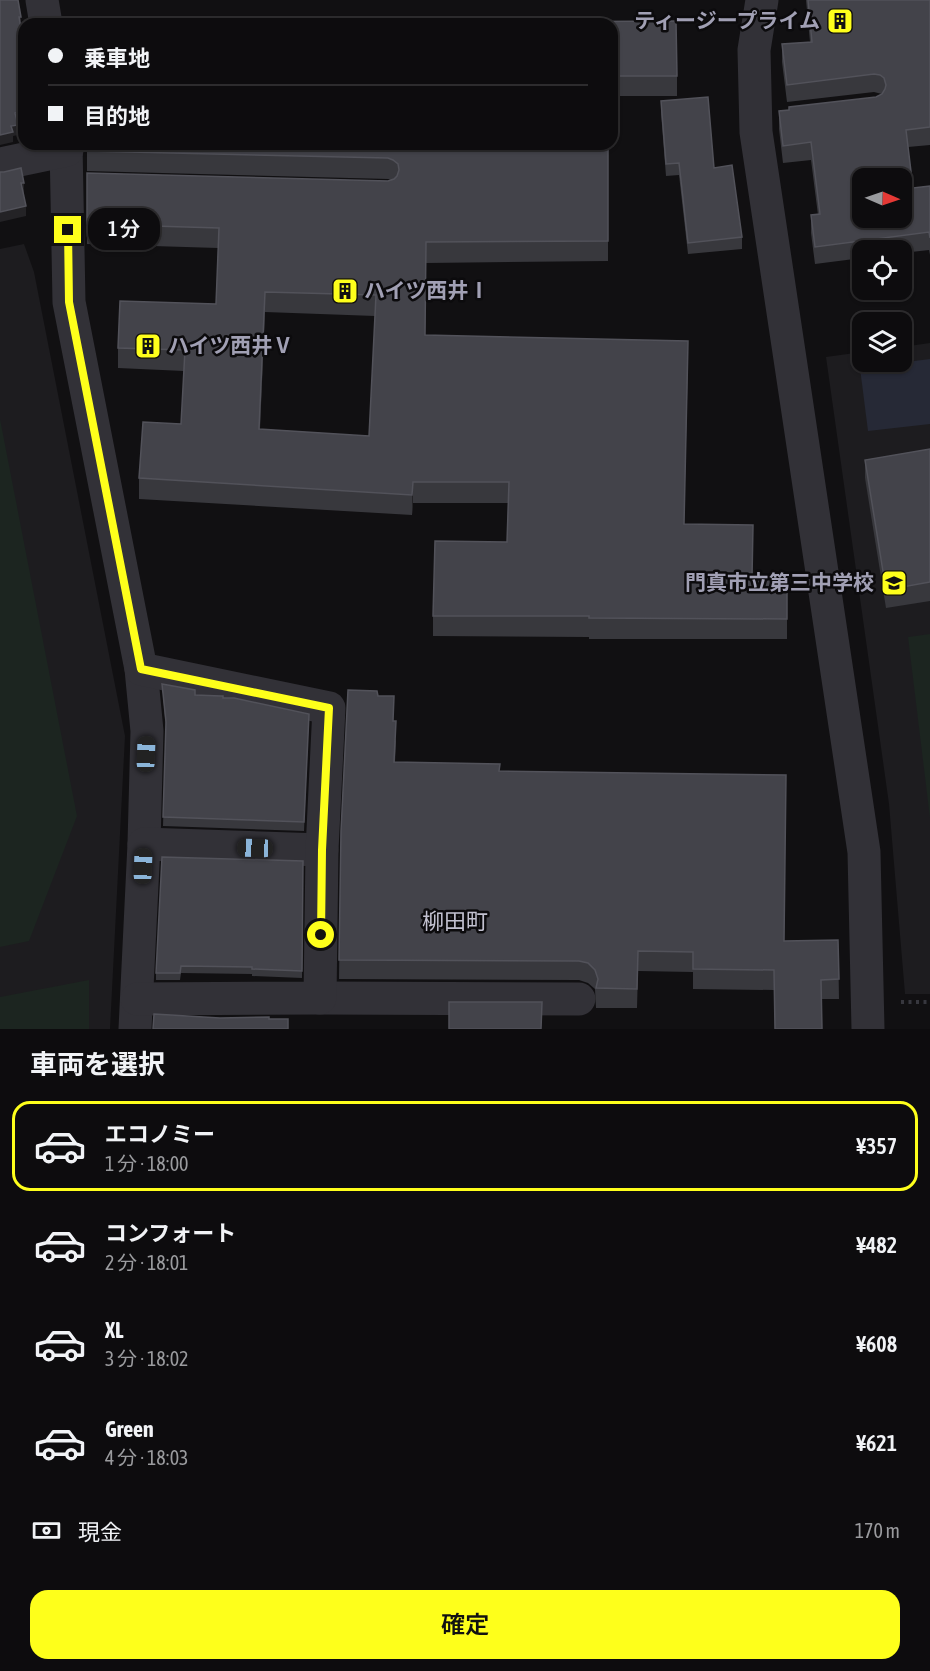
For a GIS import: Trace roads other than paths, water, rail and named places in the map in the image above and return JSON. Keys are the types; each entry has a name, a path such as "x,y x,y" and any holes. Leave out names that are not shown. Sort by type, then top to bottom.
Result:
{"street":[{"path":"42,0 45,18"},
{"path":"762,0 754,50 756,132 864,852 868,1029"},
{"path":"0,164 55,150"},
{"path":"67,150 69,302 141,669 147,731 136,1014 320,998 579,999"},
{"path":"141,669 329,708 322,850 320,998"},
{"path":"144,844 322,850"}],"water":[{"path":"930,359 930,424 868,431 861,372 912,372 912,361"}],"place":[{"name":"ティージープライム","path":"840,21"},
{"name":"ハイツ西井Ⅰ","path":"345,291"},
{"name":"ハイツ西井Ⅴ","path":"148,346"},
{"name":"門真市立第三中学校","path":"894,583"}],"district":[{"name":"柳田町","path":"455,921"}]}
